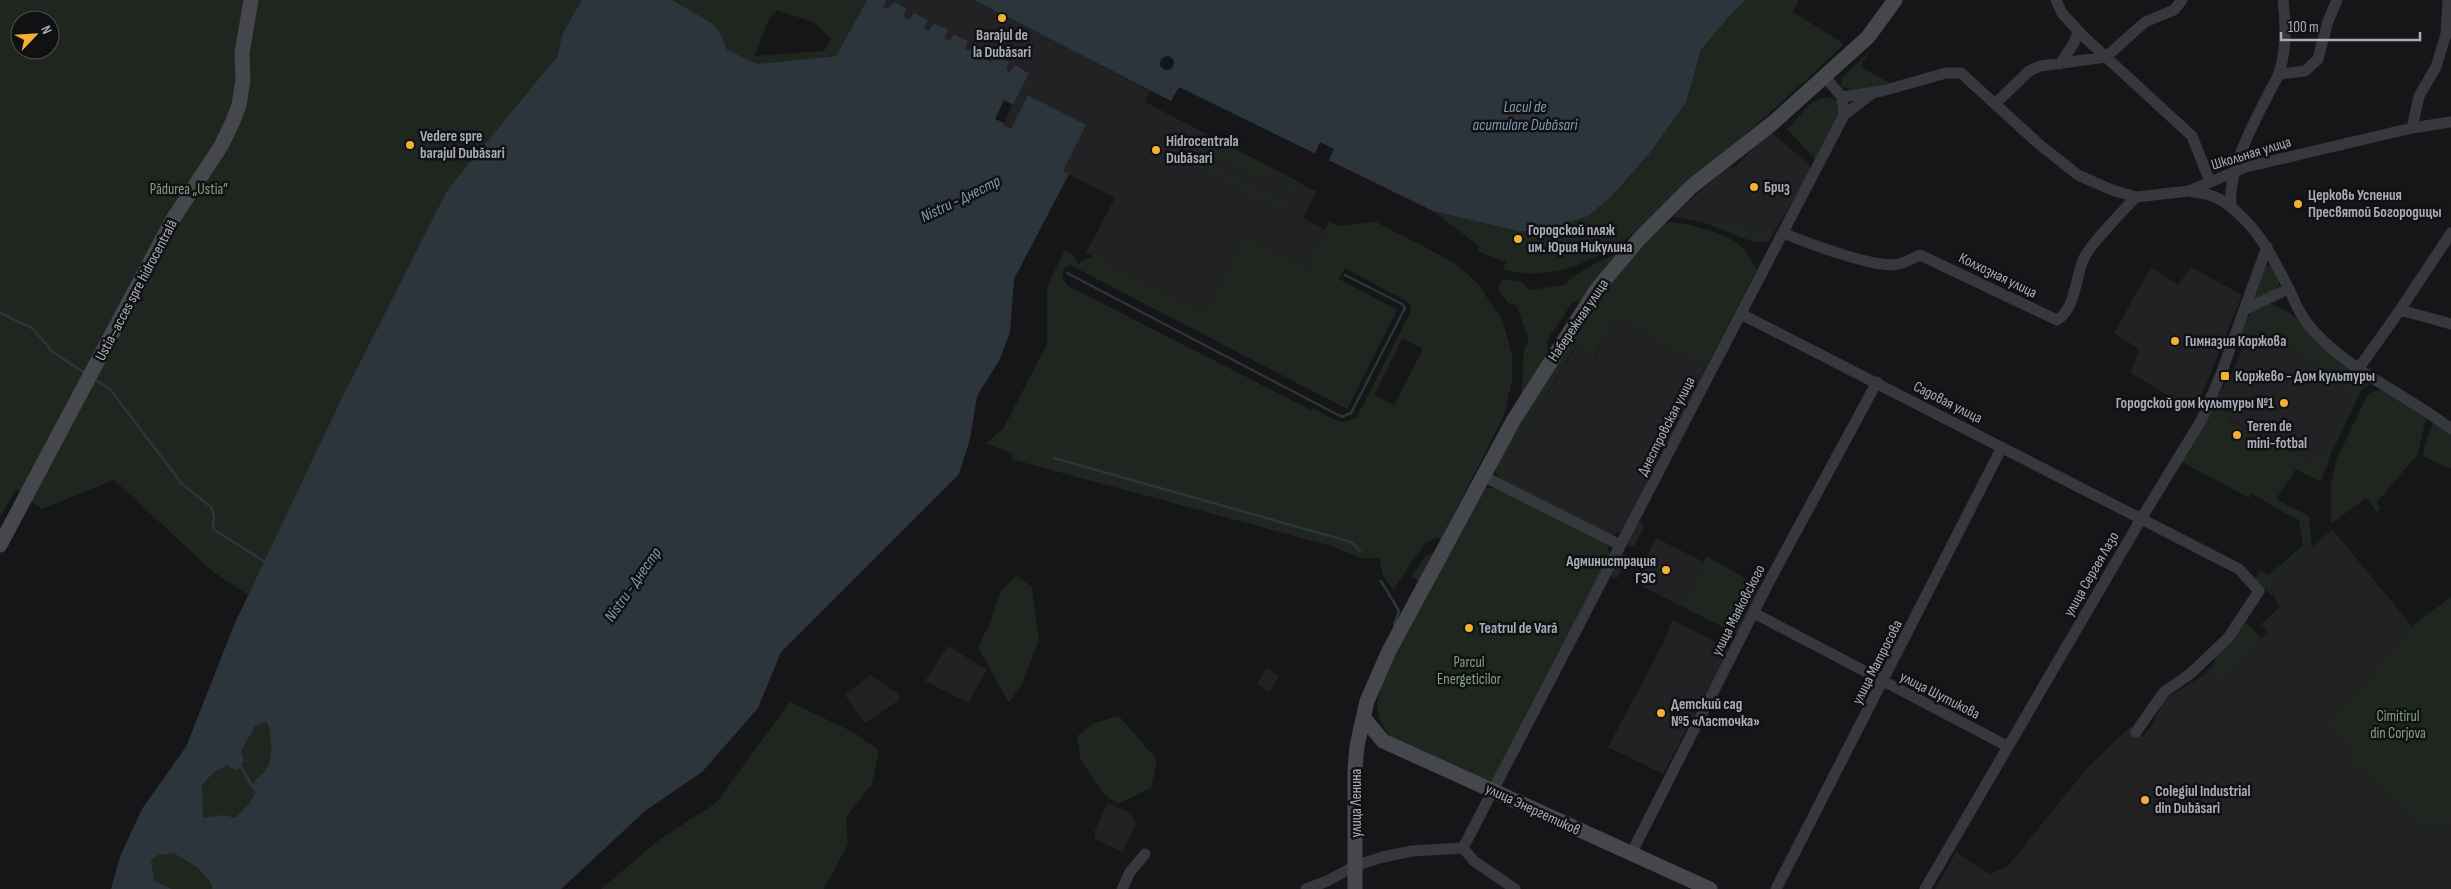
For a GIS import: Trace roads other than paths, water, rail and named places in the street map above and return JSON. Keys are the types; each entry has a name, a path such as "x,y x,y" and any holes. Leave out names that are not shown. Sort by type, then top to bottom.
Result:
{"street":[{"name":"Ustia–acces spre hidrocentrală","path":"0,545 173,219 221,146 233,121 239,106 242,80 242,53 251,0"},
{"name":"Набережная улица","path":"1364,718 1374,682 1389,651 1518,412 1583,309 1612,270 1670,207 1774,122 1868,37 1895,0"},
{"name":"Школьная улица","path":"2056,0 2062,14 2192,136 2210,182 2235,172 2306,152 2412,128 2451,122"},
{"path":"1996,103 2029,70 2040,66 2106,57 2145,22 2174,10 2182,0"},
{"path":"2231,205 2230,196 2235,172 2247,140 2279,74 2284,51 2283,0"},
{"path":"2279,74 2305,71 2318,59 2328,21 2337,0"},
{"path":"2412,128 2419,96 2436,67 2446,34 2448,0"},
{"path":"2060,64 2074,43 2078,30"},
{"path":"1842,96 1875,92 1946,73 1961,73 2040,145 2078,175 2112,190 2136,197 2189,191 2216,195 2231,205 2255,229 2267,247 2306,322 2325,343 2359,368 2451,428"},
{"path":"1824,76 1842,96 1844,115"},
{"path":"1844,115 1875,92"},
{"name":"Днестровская улица","path":"1462,848 1844,115"},
{"path":"2189,191 2210,182"},
{"name":"Колхозная улица","path":"1783,233 1828,250 1883,264 1897,265 1920,255 2057,320 2062,317 2070,303 2084,257 2136,197"},
{"path":"2359,368 2451,233"},
{"name":"улица Сергея Лазо","path":"1925,889 2007,746 2202,418 2221,374 2267,247"},
{"path":"2244,310 2288,289"},
{"path":"2400,310 2451,324"},
{"name":"Садовая улица","path":"1741,314 1877,382 2239,570 2259,591 2228,638 2190,674 2164,692 2136,732"},
{"name":"улица Маяковского","path":"1631,854 1754,613 1877,382"},
{"name":"улица Матросова","path":"1776,889 2002,447"},
{"path":"1483,476 1620,546"},
{"name":"улица Шутикова","path":"1754,613 2007,746"},
{"name":"улица Энергетиков","path":"1364,718 1383,741 1710,889"},
{"name":"улица Ленина","path":"1355,889 1357,865 1355,769 1364,718"},
{"path":"1306,889 1325,882 1357,865 1412,851 1462,848 1474,861 1515,889"},
{"path":"1122,889 1130,872 1145,854"}],"water":[{"name":"Nistru - Днестр","path":"582,0 672,0 713,24 721,35 727,50 757,64 836,56 867,0 887,0 883,7 888,9 894,2 907,9 903,17 909,20 914,13 928,20 924,28 929,31 934,23 948,30 944,38 949,41 954,34 968,41 965,49 969,51 974,44 988,51 985,59 991,62 995,55 1009,62 1006,70 1009,72 1015,65 1029,73 1003,125 1011,129 1028,95 1086,125 1063,171 1069,174 1014,279 1010,332 1000,359 977,396 970,439 959,474 781,652 758,708 702,772 645,811 561,889 212,889 212,884 198,868 174,853 158,855 151,861 154,881 172,889 111,889 120,857 142,809 186,747 234,625 340,402 448,189 557,57 563,33","holes":["266,721 271,737 270,762 253,784 241,765 244,761 241,751 255,726","227,765 235,770 240,768 250,786 256,792 249,804 235,818 224,815 203,818 202,785 213,773"]},
{"name":"Lacul de acumulare Dubăsari","path":"974,0 1746,0 1731,14 1701,50 1686,103 1649,154 1611,197 1588,216 1541,232 1517,231 1433,211 1179,87 1171,101"}],"waterway":[{"path":"1067,273 1342,417 1351,413 1405,308 1402,304 1345,275"},
{"path":"0,313 32,328 53,352 83,372"},
{"path":"97,381 110,389 182,484 211,507 214,516 213,529 265,562"},
{"path":"1054,458 1351,542 1360,551"},
{"path":"1381,581 1399,611 1394,625"}],"place":[{"name":"Barajul de la Dubăsari","path":"1002,18"},
{"name":"Vedere spre barajul Dubăsari","path":"410,145"},
{"name":"Hidrocentrala Dubăsari","path":"1156,150"},
{"name":"Бриз","path":"1754,187"},
{"name":"Церковь Успения Пресвятой Богородицы","path":"2298,204"},
{"name":"Городской пляж им. Юрия Никулина","path":"1518,239"},
{"name":"Гимназия Коржова","path":"2175,341"},
{"name":"Коржево - Дом культуры","path":"2225,376"},
{"name":"Городской дом культуры №1","path":"2284,403"},
{"name":"Teren de mini-fotbal","path":"2237,435"},
{"name":"Администрация ГЭС","path":"1666,570"},
{"name":"Teatrul de Vară","path":"1469,628"},
{"name":"Детский сад №5 «Ласточка»","path":"1661,713"},
{"name":"Colegiul Industrial din Dubăsari","path":"2145,800"}],"park label":[{"name":"Pădurea „Ustia”","path":"189,189"},
{"name":"Parcul Energeticilor","path":"1469,670"},
{"name":"Cimitirul din Corjova","path":"2398,724"}]}
